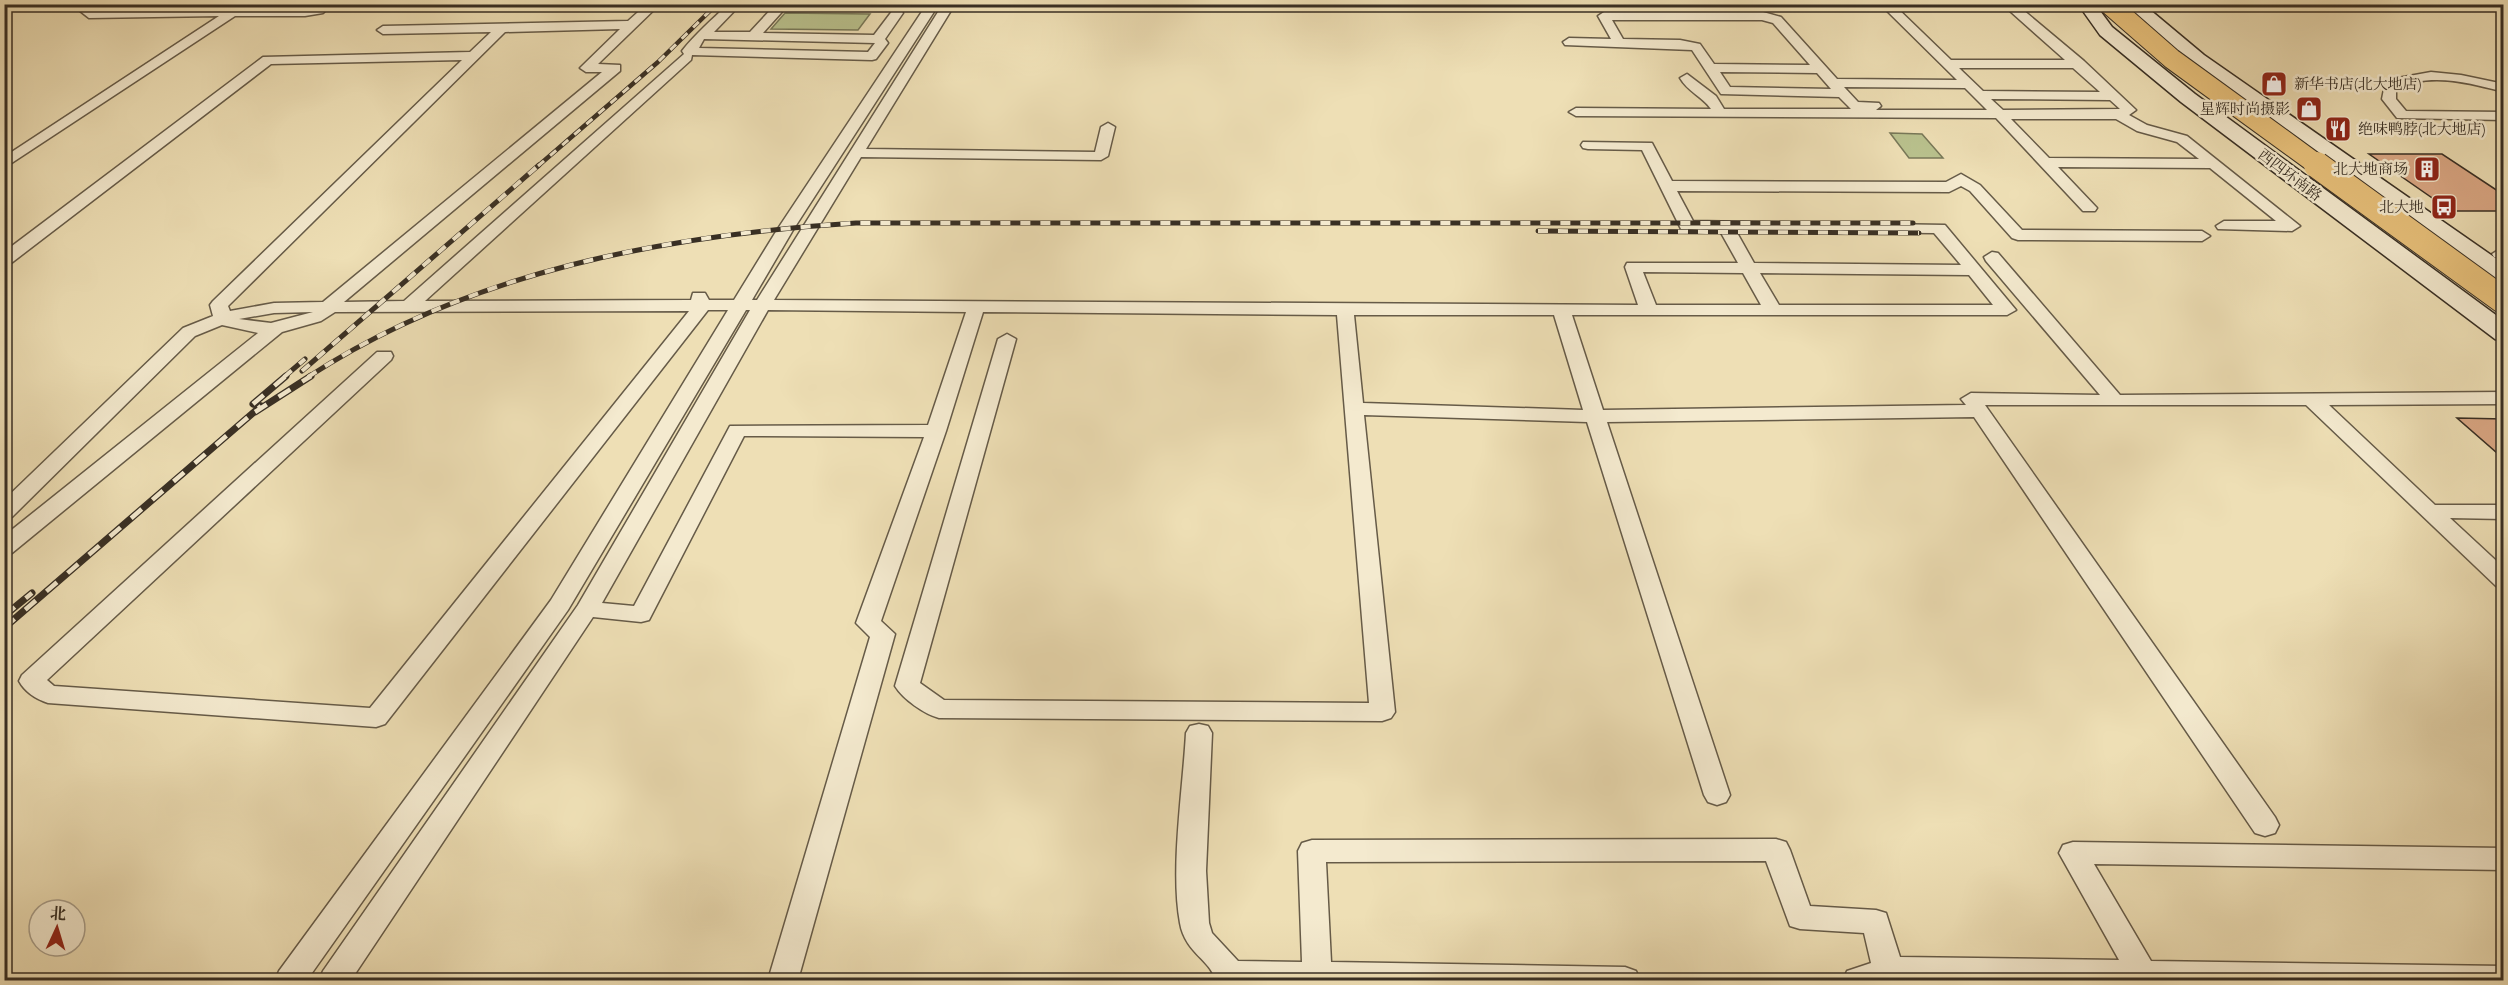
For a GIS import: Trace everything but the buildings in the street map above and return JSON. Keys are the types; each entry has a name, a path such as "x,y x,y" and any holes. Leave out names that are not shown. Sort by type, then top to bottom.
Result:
{"highway":[{"name":"西四环南路","path":"2109,4 2155,45"},
{"name":"西四环南路","path":"2131,4 2189,63 2504,301"},
{"name":"西四环南路","path":"2189,63 2503,260"}],"street":[{"path":"97,4 86,11 89,14 304,12 319,10 326,4"},
{"path":"223,318 240,325 258,328 315,318 326,312 327,307 615,69 586,68 654,4"},
{"path":"704,35 878,39 882,43 872,56 688,51 704,35 735,4"},
{"path":"753,36 783,4"},
{"path":"1886,4 1996,111 2089,208"},
{"path":"2008,4 2129,110 2119,115"},
{"name":"西四环南路","path":"2086,4 2106,31 2188,98 2400,254 2504,334"},
{"path":"2148,4 2237,71 2503,260"},
{"path":"878,39 901,6 938,9"},
{"path":"290,981 560,605 752,305 856,153 938,9"},
{"path":"334,981 587,609 752,305 785,230 938,9"},
{"path":"4,164 231,14"},
{"path":"1619,43 1608,27 1604,16 1763,16 1777,20 1854,106 2119,115 2142,128 2182,139 2292,226 2224,226"},
{"path":"383,30 633,25"},
{"path":"223,318 219,305 502,28"},
{"path":"1569,42 1689,45 1696,48 1726,91 1968,84"},
{"name":"西四环南路","path":"2155,45 2189,63 2473,254 2503,260"},
{"path":"4,260 268,60 474,56"},
{"path":"408,307 687,57"},
{"name":"西四环南路","path":"2189,63 2504,301"},
{"path":"1948,64 2079,64"},
{"path":"1710,68 1821,69"},
{"path":"2504,88 2449,78 2420,77 2399,81 2390,87 2389,99 2402,115 2504,116"},
{"path":"1687,78 1692,87 1711,99 1721,114"},
{"path":"1979,95 2115,96"},
{"path":"1576,112 1721,114 1996,111"},
{"path":"856,153 1101,156 1108,127"},
{"path":"702,306 1345,310 2007,310 1939,228 1687,226 1647,146 1588,145"},
{"path":"2045,162 2213,164"},
{"path":"1816,178 1961,179 1975,188 2018,235 2202,236"},
{"path":"1667,186 1949,187 1961,179"},
{"path":"1725,226 1773,310"},
{"path":"2400,254 2473,254"},
{"path":"1992,257 2115,401"},
{"path":"1649,310 1632,267 1974,270"},
{"path":"4,512 189,332 223,318 272,307 460,307 504,295 697,292 702,306"},
{"path":"384,356 31,681 48,694 376,718 702,306"},
{"path":"783,981 883,634 868,623 936,431 976,307"},
{"path":"1007,339 907,686 939,709 1383,712 1345,310"},
{"path":"1562,310 1717,795"},
{"path":"4,548 278,326"},
{"path":"2265,825 1971,399 2313,401 2504,398"},
{"path":"2313,401 2504,581"},
{"path":"1354,409 1595,415 1771,415 1979,411"},
{"path":"587,609 641,614 737,430 936,431"},
{"path":"2430,511 2504,512"},
{"path":"1199,733 1192,898 1198,937 1212,950 1230,977 1317,975 1625,981"},
{"path":"1317,975 1312,851 1776,850 1800,917 1876,922 1890,975"},
{"path":"2142,973 2073,853 2504,859"},
{"path":"1858,981 1890,975 2142,973 2504,979"}],"green space":[{"path":"785,13 870,14 858,30 771,29"},
{"path":"1890,133 1922,134 1943,158 1909,158"}],"railway":[{"path":"538,166 658,62 717,4"},
{"path":"302,371 539,165"},
{"path":"308,377 370,340 435,310 503,285 572,265 642,249 713,237 785,229 856,223 1913,223"},
{"path":"1538,231 1919,233"},
{"path":"284,377 305,359"},
{"path":"253,404 286,376"},
{"path":"255,412 311,376"},
{"path":"4,628 261,406"},
{"path":"4,616 32,593"}],"place":[{"name":"新华书店(北大地店)","path":"2274,84"},
{"name":"星辉时尚摄影","path":"2309,109"},
{"name":"绝味鸭脖(北大地店)","path":"2338,129"},
{"name":"北大地商场","path":"2427,169"},
{"name":"北大地","path":"2444,207"}]}
